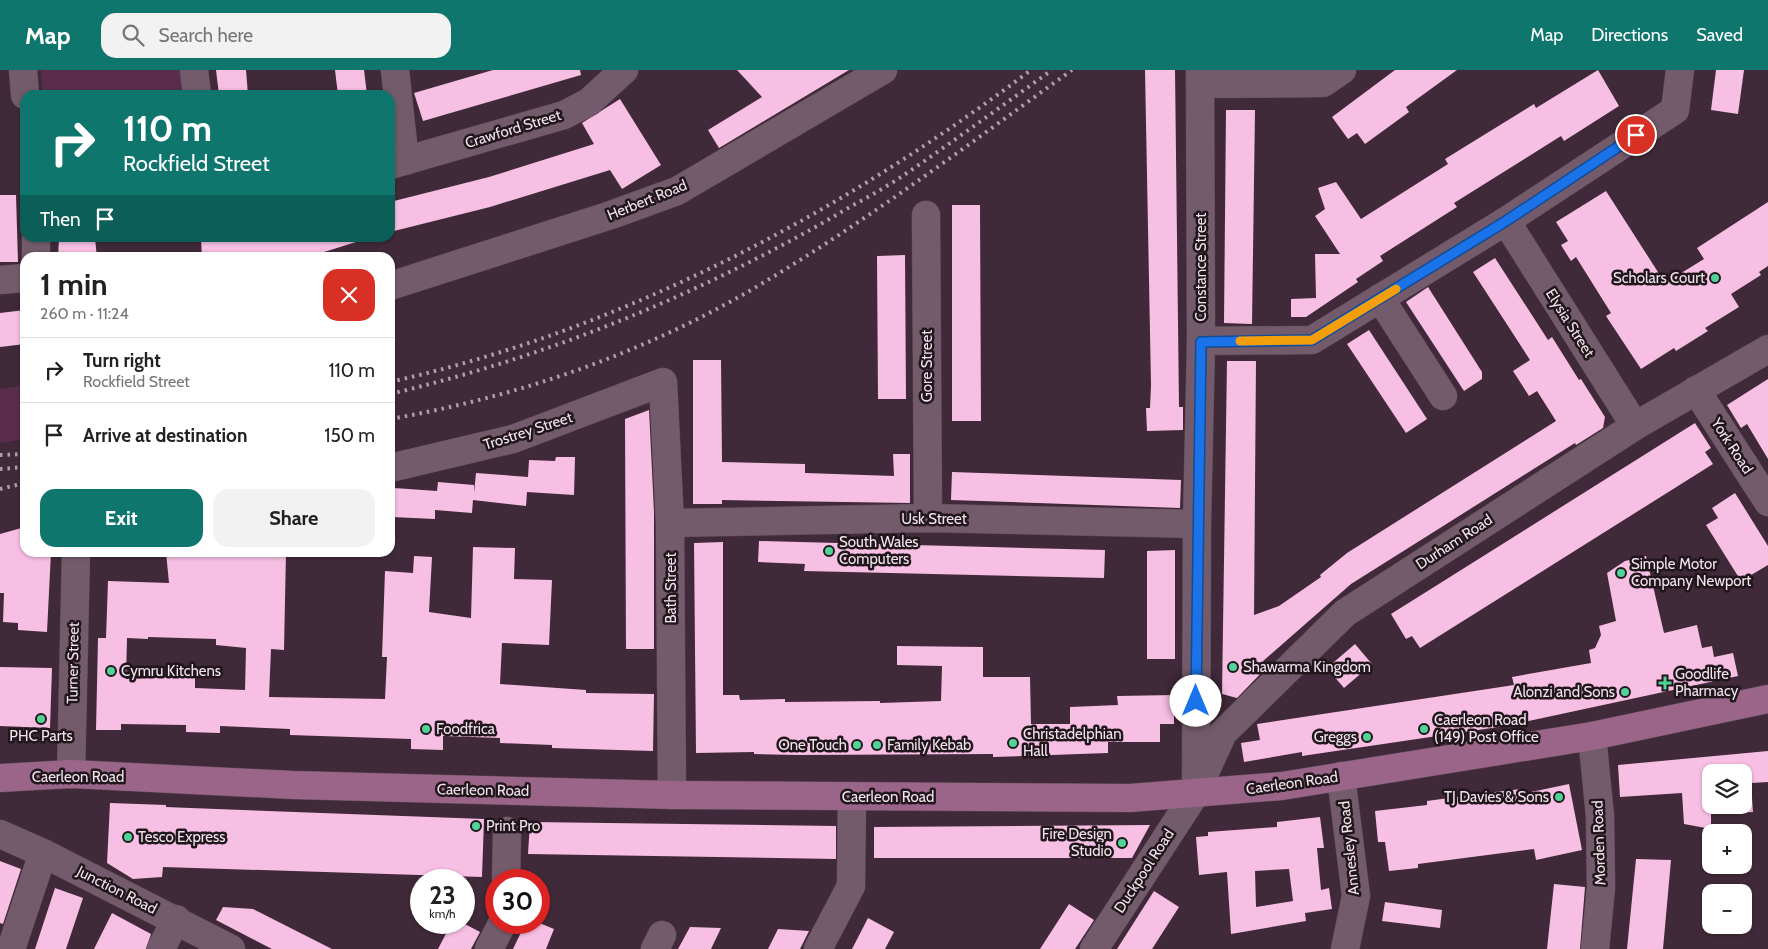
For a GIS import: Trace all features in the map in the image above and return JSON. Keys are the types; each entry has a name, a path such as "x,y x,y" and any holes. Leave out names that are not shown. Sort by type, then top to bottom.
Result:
{"main road":[{"name":"Caerleon Road","path":"0,778 71,774 292,786 672,795 1130,798 1282,786 1592,736 1768,699"}],"street":[{"path":"23,70 25,90"},
{"path":"194,70 196,90"},
{"path":"395,70 397,163"},
{"name":"Crawford Street","path":"397,163 564,115 589,102 624,70"},
{"name":"Herbert Road","path":"395,284 611,215 677,191 883,70"},
{"path":"1200,77 1323,84 1342,70"},
{"path":"1201,342 1312,340 1506,221 1675,110 1680,70"},
{"name":"Constance Street","path":"1195,794 1197,524 1201,342 1200,77"},
{"name":"Gore Street","path":"926,215 928,518"},
{"name":"Elysia Street","path":"1506,221 1635,426"},
{"path":"0,280 20,278"},
{"path":"1380,298 1443,396"},
{"name":"Durham Road","path":"1195,794 1223,733 1345,613 1635,426 1768,349"},
{"name":"Trostrey Street","path":"395,467 513,439 663,382"},
{"name":"Bath Street","path":"663,382 670,523 672,795"},
{"name":"York Road","path":"1696,390 1768,502"},
{"name":"Usk Street","path":"670,523 928,518 1197,524"},
{"name":"Turner Street","path":"71,774 76,557"},
{"name":"Morden Road","path":"1592,736 1600,816 1601,888 1595,949"},
{"name":"Annesley Road","path":"1341,776 1356,896 1345,949"},
{"name":"Duckpool Road","path":"1094,949 1195,794"},
{"path":"818,949 850,886 852,797"},
{"path":"506,869 507,831"},
{"name":"Junction Road","path":"0,834 43,852 231,949"},
{"path":"11,949 43,852"},
{"path":"161,949 176,919"},
{"path":"489,949 497,934"}],"shaded area":[{"path":"41,70 180,70 182,90 43,90"},
{"path":"20,386 20,440 0,443 0,389"}],"building":[{"path":"216,70 246,70 248,90 218,90"},
{"path":"335,70 364,70 366,90 337,90"},
{"path":"493,70 580,70 581,75 423,121 414,93"},
{"path":"737,70 849,70 719,148 708,130 762,97"},
{"path":"1145,70 1175,70 1179,407 1183,407 1183,430 1147,431 1146,408 1150,408 1151,385"},
{"path":"1395,70 1457,70 1406,107 1409,112 1365,144 1357,133 1348,139 1332,117"},
{"path":"1598,70 1619,106 1564,141 1561,136 1454,203 1457,207 1380,256 1383,261 1356,279 1358,282 1306,317 1291,317 1291,299 1316,298 1315,254 1340,254 1315,216 1325,209 1318,188 1336,182 1361,219 1448,164 1445,159 1534,104 1536,108"},
{"path":"1716,70 1744,70 1738,114 1711,110"},
{"path":"620,99 661,165 622,189 610,170 490,207 395,231 395,201 489,177 594,144 582,123"},
{"path":"1226,110 1255,110 1252,324 1224,323"},
{"name":"Scholars Court","path":"1606,191 1665,283 1704,259 1697,248 1768,202 1768,266 1759,272 1761,275 1731,294 1739,307 1705,328 1708,331 1676,351 1674,348 1641,369 1606,316 1611,313 1576,257 1571,261 1561,245 1568,241 1556,222"},
{"path":"0,195 16,195 18,262 0,262"},
{"path":"952,205 980,205 981,421 952,421"},
{"path":"59,242 95,242 96,252 58,252"},
{"path":"201,242 356,242 324,252 202,252"},
{"path":"905,255 906,399 878,399 877,256"},
{"path":"1495,258 1548,340 1552,337 1579,380 1581,379 1605,417 1603,428 1576,445 1575,443 1351,584 1263,661 1268,666 1237,698 1222,694 1227,361 1256,361 1254,615 1279,606 1321,577 1320,575 1347,553 1556,421 1537,391 1529,396 1513,371 1530,360 1473,272"},
{"path":"1428,287 1482,372 1482,379 1464,391 1406,302"},
{"path":"20,311 20,345 0,347 0,313"},
{"path":"1369,330 1427,419 1406,433 1347,344"},
{"path":"693,360 721,360 722,462 805,464 805,473 894,476 893,454 910,454 910,503 722,500 722,504 693,504"},
{"path":"1768,379 1768,459 1747,424 1741,428 1727,405"},
{"path":"649,410 654,512 654,649 626,649 625,419"},
{"path":"1695,423 1711,448 1705,452 1713,464 1420,648 1412,636 1406,639 1391,614"},
{"path":"556,457 575,457 574,495 527,492 526,506 473,500 472,513 435,510 435,519 395,517 395,488 437,491 438,482 474,485 474,493 476,473 528,477 529,460 555,461"},
{"path":"952,472 1181,480 1180,508 951,500"},
{"path":"1735,493 1768,546 1768,565 1741,581 1706,525 1718,518 1712,508"},
{"path":"20,528 20,557 51,557 47,632 18,630 18,623 3,622 4,593 0,593 0,534"},
{"path":"759,541 1105,550 1104,578 804,571 805,564 758,562"},
{"path":"723,542 723,695 739,695 740,700 785,699 785,702 880,701 880,703 941,701 942,666 897,665 897,646 983,647 983,677 1030,677 1031,724 1070,724 1070,707 1118,705 1117,696 1174,695 1174,724 1160,724 1160,742 1108,742 1108,753 993,757 993,754 797,755 754,754 754,752 696,753 694,543"},
{"path":"473,547 515,548 514,579 552,580 549,645 502,643 500,684 586,690 586,693 654,694 653,751 552,748 552,745 500,743 500,738 443,736 443,750 411,749 411,739 290,735 290,729 220,726 220,733 186,732 186,725 121,724 121,730 96,730 98,638 106,638 108,581 169,583 166,557 286,557 284,650 271,649 269,697 385,699 387,657 382,657 385,571 413,573 414,556 432,557 429,612 471,618","holes":["127,638 216,639 216,645 246,648 245,690 195,688 195,674 173,674 173,677 126,679"]},
{"path":"1175,550 1175,659 1147,659 1147,551"},
{"path":"1646,556 1664,633 1697,625 1702,648 1712,646 1714,657 1733,653 1738,676 1505,726 1302,756 1302,752 1244,762 1241,743 1260,740 1257,724 1514,685 1512,677 1591,663 1589,650 1595,648 1601,635 1599,626 1616,621 1607,573 1625,561"},
{"path":"1355,644 1372,664 1344,688 1327,668"},
{"path":"0,667 52,668 50,728 0,726"},
{"path":"1768,751 1768,782 1752,783 1752,764 1702,764 1702,814 1711,814 1711,824 1702,824 1702,827 1684,824 1682,793 1620,797 1618,765"},
{"path":"1569,784 1582,850 1536,860 1534,849 1418,864 1418,868 1389,871 1385,842 1378,842 1375,811 1427,805 1427,801 1521,789 1522,794"},
{"path":"110,803 166,805 166,807 484,819 482,877 475,877 475,869 410,869 410,875 163,867 162,877 133,879 107,863"},
{"path":"1320,817 1324,848 1317,848 1321,890 1329,888 1332,909 1305,913 1306,921 1231,934 1227,872 1199,875 1196,837 1208,836 1208,832 1277,827 1277,822","holes":["1289,869 1293,901 1256,907 1255,871"]},
{"path":"530,822 836,826 836,859 528,854"},
{"path":"1150,825 1132,858 874,858 874,827"},
{"path":"1636,859 1671,860 1663,949 1627,949"},
{"path":"0,861 21,869 3,924 0,923"},
{"path":"1554,884 1585,887 1580,949 1547,949"},
{"path":"55,888 83,898 66,949 35,949"},
{"path":"1154,891 1179,907 1152,949 1117,949"},
{"path":"1385,902 1442,910 1440,928 1382,921"},
{"path":"1069,904 1094,920 1075,949 1040,949"},
{"path":"223,907 253,909 332,949 272,949 216,920"},
{"path":"112,913 151,934 146,949 94,949"},
{"path":"868,918 894,932 885,949 852,949"},
{"path":"550,927 554,929 546,949 513,949 520,934 550,934"},
{"path":"690,927 721,928 711,949 678,949"},
{"path":"475,929 480,932 471,949 438,949 446,934 475,934"},
{"path":"778,929 809,931 800,949 768,949"}],"railway":[{"path":"395,381 477,359 562,331 646,298 727,260 806,218 883,172 958,123 1031,70"},
{"path":"395,393 448,379 562,343 618,322 727,273 780,246 896,181 1052,70"},
{"path":"395,418 440,409 539,383 635,348 727,304 848,229 1072,70"},
{"path":"0,455 20,454"},
{"path":"0,469 20,467"},
{"path":"0,489 20,484"}],"slow traffic":[{"path":"1240,341 1312,340 1396,289"}],"place":[{"name":"Scholars Court","path":"1715,278"},
{"name":"South Wales Computers","path":"829,551"},
{"name":"Simple Motor Company Newport","path":"1621,573"},
{"name":"Shawarma Kingdom","path":"1233,667"},
{"name":"Cymru Kitchens","path":"111,671"},
{"name":"Goodlife Pharmacy","path":"1665,683"},
{"name":"Alonzi and Sons","path":"1625,692"},
{"name":"PHC Parts","path":"41,719"},
{"name":"Foodfrica","path":"426,729"},
{"name":"Caerleon Road (149) Post Office","path":"1424,729"},
{"name":"Greggs","path":"1367,737"},
{"name":"Christadelphian Hall","path":"1013,743"},
{"name":"One Touch","path":"857,745"},
{"name":"Family Kebab","path":"877,745"},
{"name":"TJ Davies & Sons","path":"1559,797"},
{"name":"Print Pro","path":"476,826"},
{"name":"Tesco Express","path":"128,837"},
{"name":"Fire Design Studio","path":"1122,843"}],"route":[{"path":"1196,701 1201,342 1312,340 1506,221 1636,135"}]}
